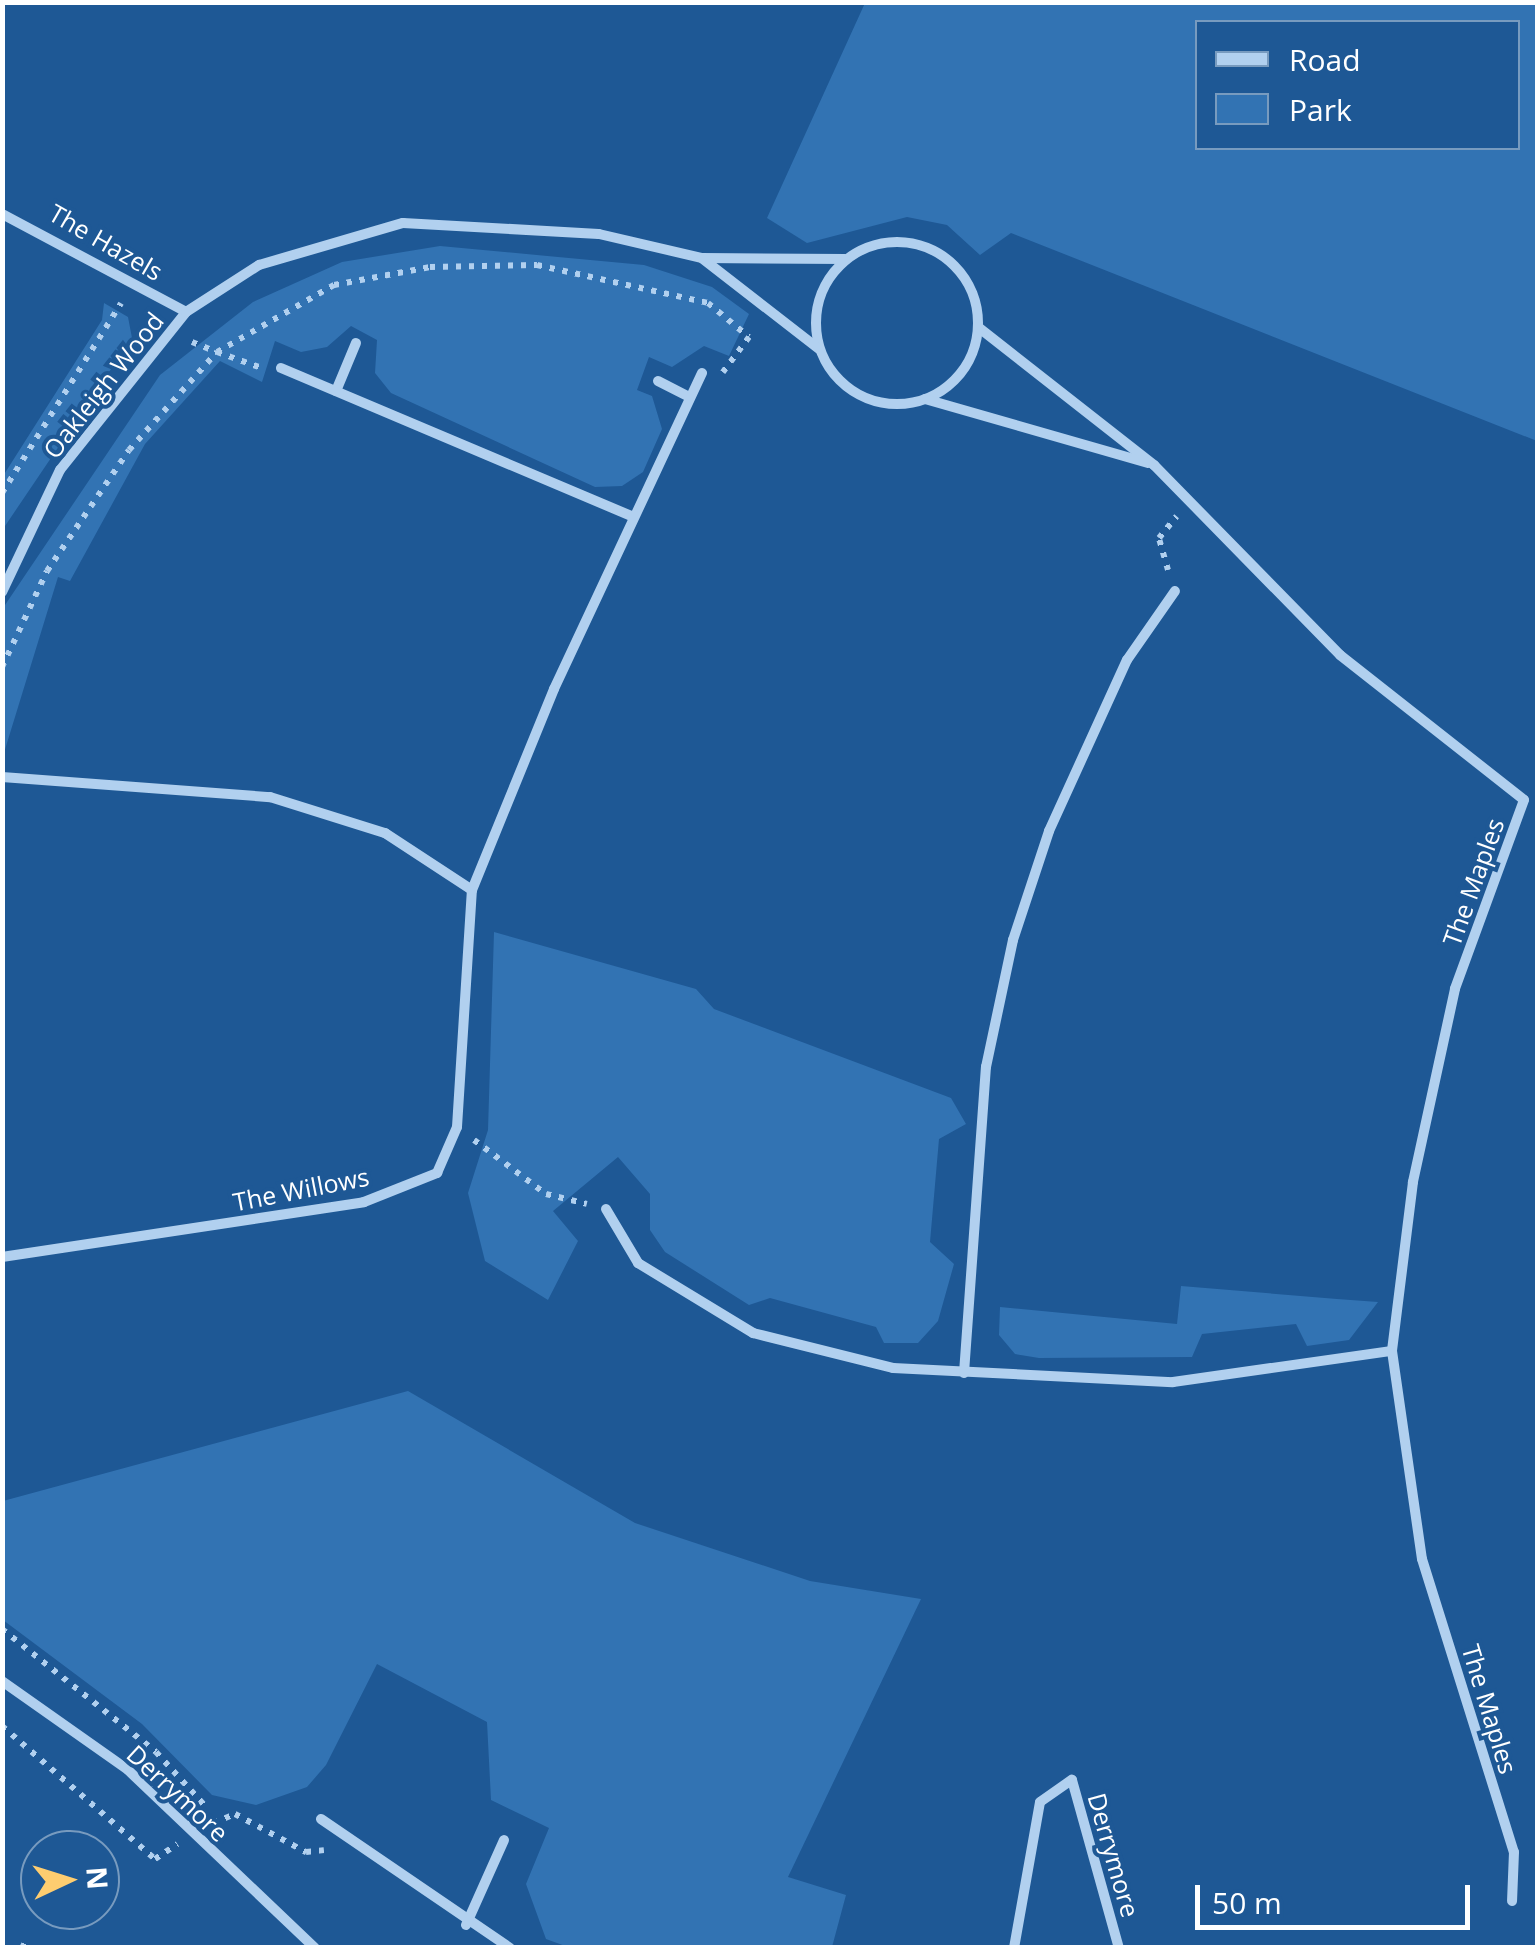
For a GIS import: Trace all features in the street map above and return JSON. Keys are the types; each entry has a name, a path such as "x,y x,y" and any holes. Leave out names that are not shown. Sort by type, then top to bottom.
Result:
{"street":[{"name":"The Hazels","path":"2,214 186,312"},
{"name":"Oakleigh Wood","path":"2,592 60,470 186,312 259,265 403,223 599,234 702,258"},
{"path":"881,244 921,245 963,276 978,326 962,370 925,399 874,401 850,390 820,349 702,258 845,259 881,244"},
{"path":"820,349 818,300 845,259"},
{"name":"The Maples","path":"978,326 1191,498 1340,655 1524,800 1455,990 1413,1182 1392,1351 1422,1559 1514,1852 1512,1902"},
{"path":"336,391 356,343"},
{"path":"280,368 631,516"},
{"name":"The Willows","path":"2,1256 364,1202 437,1174 457,1128 472,890 631,516 702,372"},
{"path":"658,381 690,397"},
{"name":"The Maples","path":"925,399 1154,465"},
{"path":"964,1373 986,1066 1013,940 1049,830 1126,660 1175,590"},
{"path":"2,777 270,797 384,834 472,890"},
{"path":"606,1208 638,1263 754,1333 893,1368 1173,1382 1392,1351"},
{"name":"Derrymore","path":"2,1681 128,1770 314,1948"},
{"name":"Derrymore","path":"1014,1948 1040,1802 1072,1780 1119,1948"},
{"path":"320,1820 466,1926 510,1948"},
{"path":"466,1926 504,1840"}],"path":[{"path":"2,667 47,572 109,480 217,352 334,285 430,267 537,265 708,302 749,337 729,372 702,372"},
{"path":"2,493 134,282"},
{"path":"119,306 169,333 217,352 280,368"},
{"path":"1175,590 1159,538 1191,498"},
{"path":"457,1128 546,1194 606,1208"},
{"path":"2,1629 156,1752 218,1820"}],"green space":[{"path":"865,3 1537,3 1537,441 1011,233 980,255 947,225 907,217 807,243 767,218"},
{"path":"440,246 644,265 712,287 749,314 729,356 704,346 672,367 649,357 637,390 652,396 662,429 643,472 622,486 595,487 391,393 375,373 377,340 351,326 327,347 301,352 275,341 262,382 220,361 145,444 70,581 58,577 3,756 3,608 160,375 253,302 342,262"},
{"path":"104,303 128,317 132,338 3,529 3,476 102,320"},
{"path":"494,932 696,989 714,1009 951,1098 966,1124 939,1139 930,1242 954,1264 938,1321 918,1343 884,1343 876,1327 770,1298 749,1305 665,1252 650,1230 650,1194 618,1157 553,1211 578,1241 548,1300 485,1261 468,1193 488,1130"},
{"path":"1181,1286 1378,1302 1349,1340 1307,1346 1296,1324 1202,1334 1192,1357 1039,1358 1015,1354 999,1335 1000,1307 1177,1324"},
{"path":"408,1391 635,1523 810,1581 921,1599 788,1877 846,1895 832,1947 568,1947 546,1939 526,1884 549,1828 491,1800 487,1722 377,1664 326,1765 307,1787 256,1805 212,1795 142,1724 3,1620 3,1501"}]}
